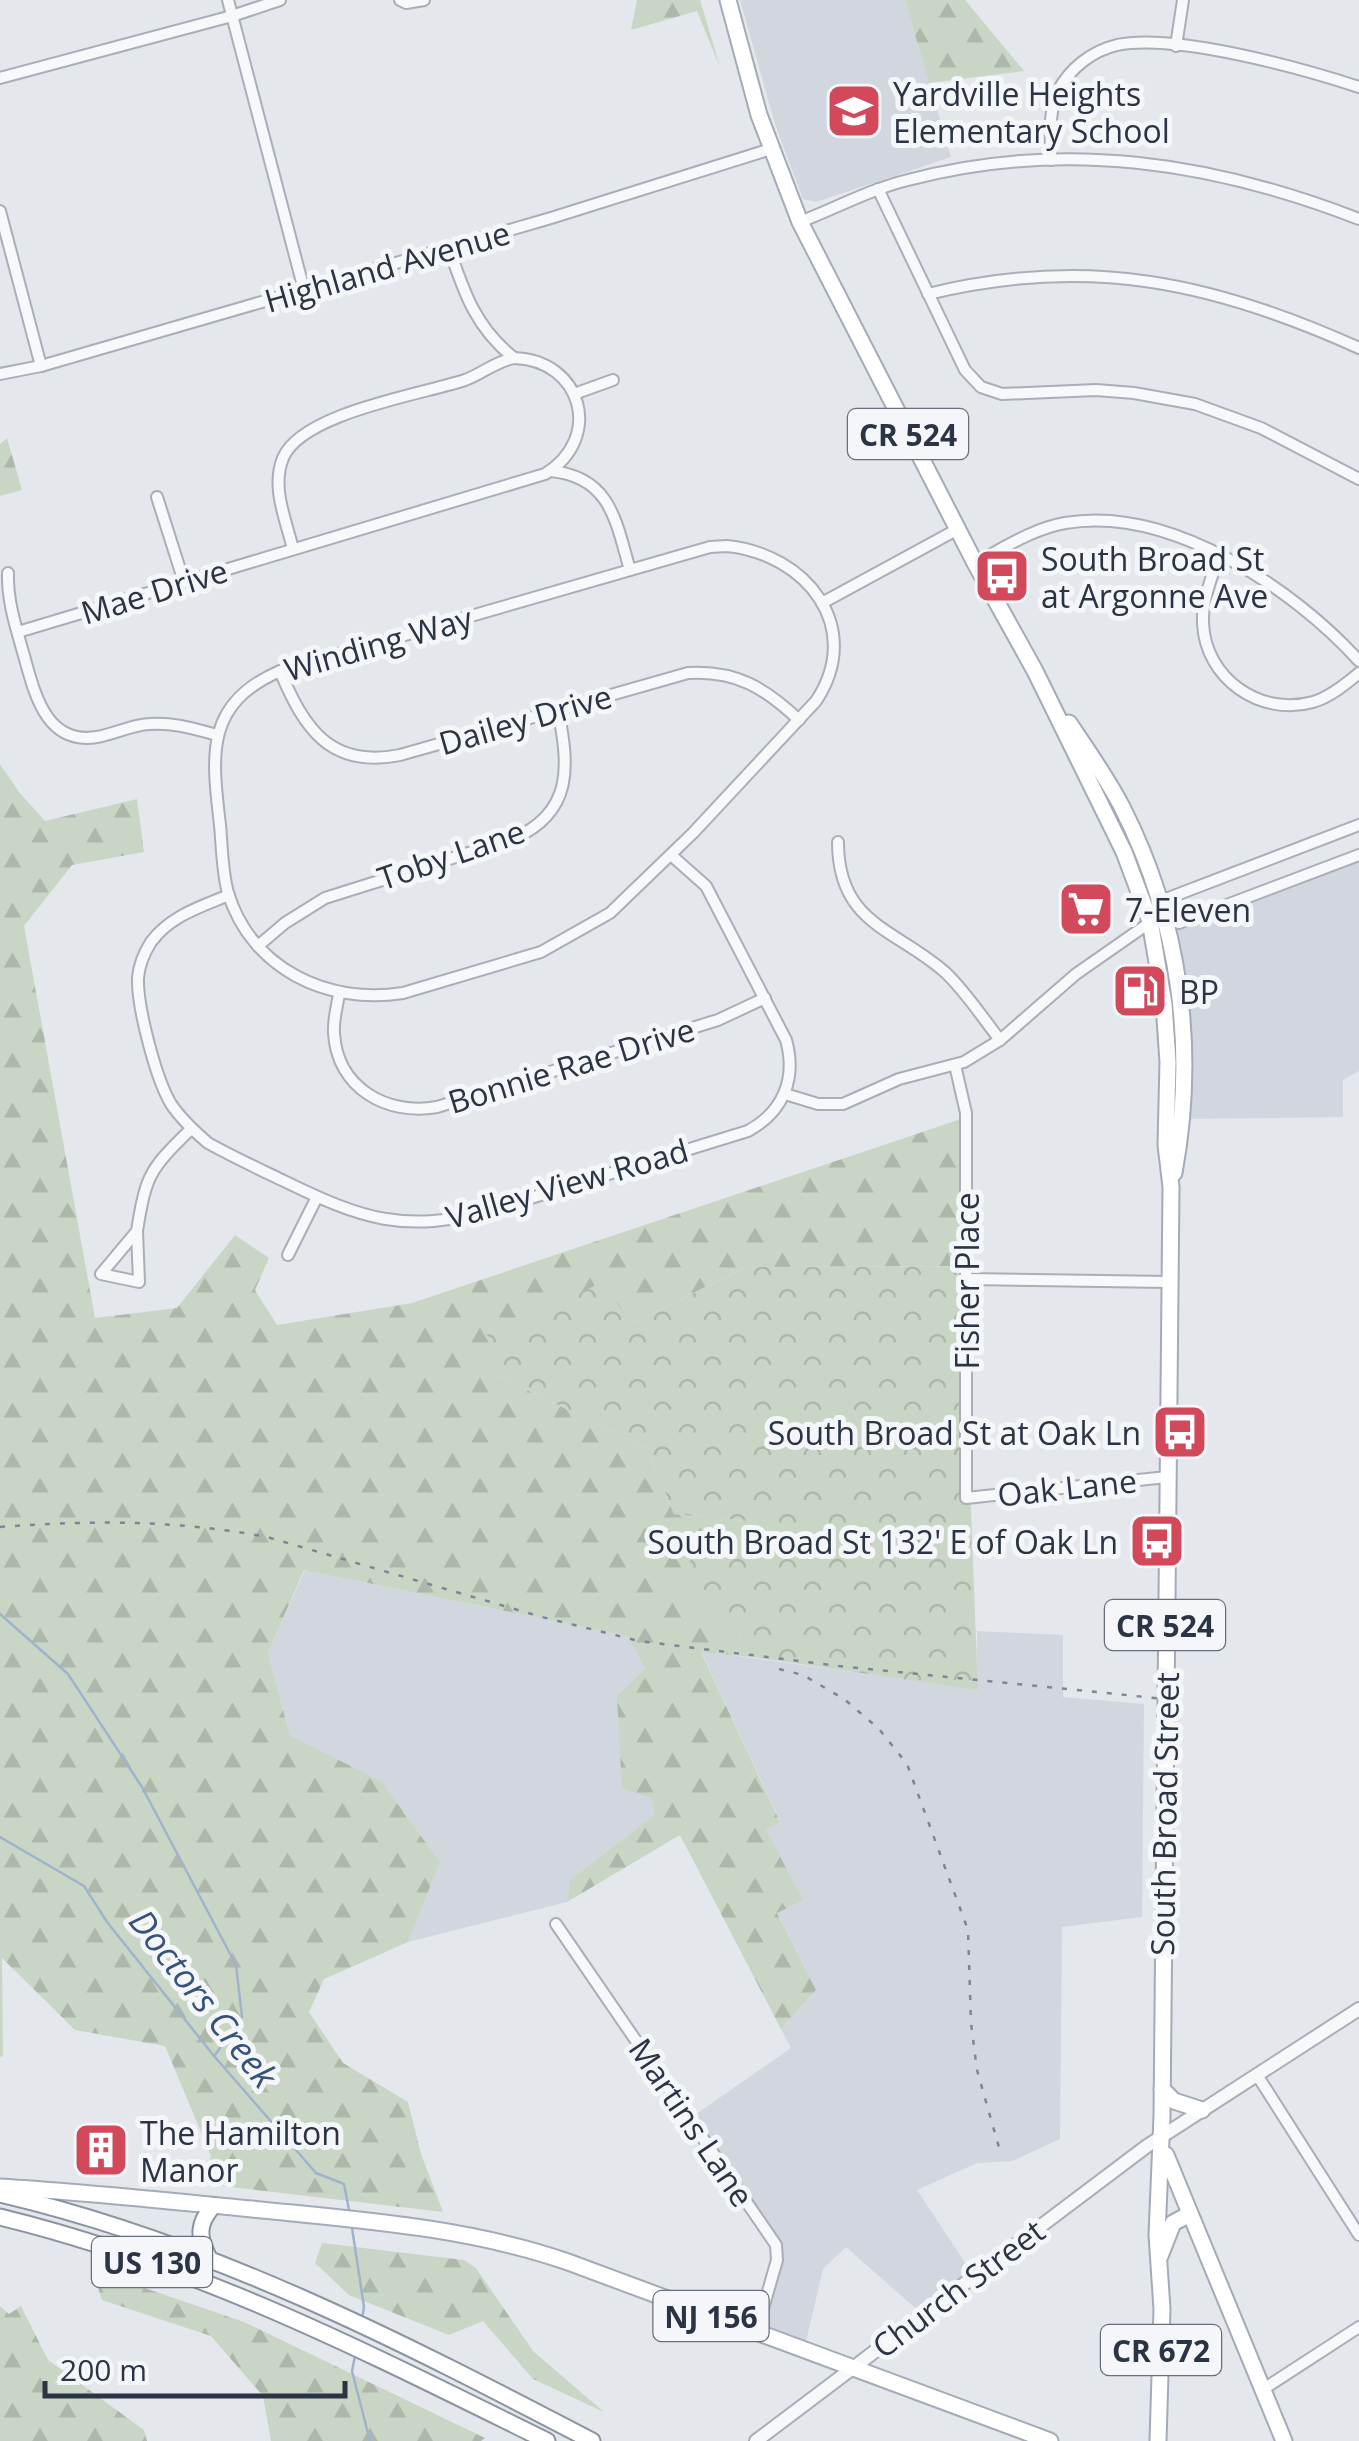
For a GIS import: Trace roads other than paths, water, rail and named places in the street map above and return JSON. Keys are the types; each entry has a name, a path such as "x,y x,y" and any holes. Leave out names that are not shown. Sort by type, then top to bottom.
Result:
{"main road":[{"name":"South Broad Street","path":"728,0 771,149 800,222 975,564 1035,671 1124,852 1150,922 1164,1004 1168,1062 1176,1087"},
{"name":"South Broad Street","path":"1035,671 1121,805 1141,847 1167,917 1181,999 1185,1052 1176,1087 1171,1187 1158,2441"},
{"path":"1168,1062 1185,1052"},
{"path":"1162,2089 1174,2101 1202,2110"},
{"name":"CR 524","path":"1162,2136 1188,2214 1284,2441"},
{"name":"NJ 156","path":"0,2190 40,2189 340,2218 463,2234 540,2252 1050,2441"},
{"name":"US 130","path":"0,2190 209,2258 374,2329 592,2441"},
{"path":"209,2258 200,2243 200,2229 203,2217 213,2206"},
{"path":"1159,2260 1173,2223 1188,2214"},
{"name":"US 130","path":"0,2218 138,2256 247,2298 347,2341 547,2441"}],"street":[{"path":"228,0 304,290"},
{"path":"0,78 280,0"},
{"path":"400,0 424,0"},
{"path":"1176,46 1183,0"},
{"path":"1051,160 1053,105 1076,67 1113,46 1176,46 1258,59 1359,86"},
{"name":"Highland Avenue","path":"0,374 40,366 449,248 771,149"},
{"path":"800,222 878,189 947,171 1051,160 1136,163 1214,173 1299,196 1359,219"},
{"path":"878,189 964,370 981,387 1014,394 1134,392 1195,404 1261,428 1359,480"},
{"path":"0,211 40,366"},
{"path":"449,248 476,320 514,358"},
{"path":"928,294 1032,276 1095,276 1154,282 1266,308 1359,348"},
{"path":"294,549 278,485 282,461 295,439 317,424 461,381 488,366 514,358 527,358 551,367 574,394 580,418 575,443 550,471"},
{"path":"574,394 614,380"},
{"path":"550,471 588,482 606,500 614,514 630,570"},
{"name":"Mae Drive","path":"18,632 550,471"},
{"path":"157,497 184,582"},
{"path":"975,564 1041,529 1080,521 1136,525 1219,555 1300,606 1359,661"},
{"path":"822,604 958,530"},
{"name":"Winding Way","path":"710,548 744,548 787,565 809,584 822,604 833,632 833,664 824,690 671,855 610,913 541,952 402,993 364,997 339,994 290,974 258,946 229,896 212,760 224,719 242,695 280,671 710,548"},
{"path":"1219,555 1204,605 1204,634 1213,661 1230,683 1267,703 1295,705 1318,700 1359,673"},
{"path":"8,573 9,604 38,704 63,732 96,737 140,725 164,724 218,736"},
{"name":"Dailey Drive","path":"280,671 310,730 338,750 368,758 400,755 688,673 706,672 754,683 799,720"},
{"name":"Toby Lane","path":"258,946 325,898 512,840 540,822 558,800 566,772 567,756 558,710"},
{"path":"1167,917 1171,897 1359,825"},
{"path":"838,842 838,868 865,914 893,938 944,971 1000,1040"},
{"path":"671,855 706,886 764,998 790,1053 790,1080 785,1094 816,1103 843,1104 899,1079 956,1065 1000,1040 1076,974 1150,922 1167,917 1179,923 1359,856"},
{"name":"Valley View Road","path":"229,896 173,920 151,942 139,967 139,992 156,1070 172,1104 192,1129 224,1152 346,1211 388,1220 426,1222 478,1214 748,1131 770,1116 785,1094"},
{"name":"Bonnie Rae Drive","path":"339,994 334,1037 349,1076 382,1103 422,1110 718,1020 764,998"},
{"name":"Fisher Place","path":"956,1065 966,1113 966,1498"},
{"path":"137,1231 101,1274 139,1282 137,1231 148,1176 156,1163 192,1129"},
{"path":"288,1256 317,1197"},
{"path":"967,1279 1170,1282"},
{"name":"Oak Lane","path":"966,1498 1167,1477"},
{"name":"Martins Lane","path":"556,1924 776,2245 778,2260 756,2333"},
{"name":"Church Street","path":"756,2441 1162,2136 1359,2009"},
{"path":"1257,2075 1359,2234"},
{"path":"1262,2390 1359,2327"}],"waterway":[{"path":"0,1614 68,1674 142,1787 236,1965 242,2017 215,2055"},
{"name":"Doctors Creek","path":"0,1837 84,1886 107,1922 214,2056 316,2173 344,2184 349,2210"},
{"name":"Doctors Creek","path":"352,2228 364,2307 362,2319"},
{"name":"Doctors Creek","path":"355,2356 352,2371 370,2441"}],"railway":[{"path":"0,1527 134,1523 233,1531 267,1537 542,1617 639,1641 1165,1699"},
{"path":"779,1669 803,1675 844,1699 879,1729 907,1764 968,1930 977,2070 1000,2151"}],"place":[{"name":"Yardville Heights Elementary School","path":"854,111"},
{"name":"South Broad St at Argonne Ave","path":"1002,576"},
{"name":"7-Eleven","path":"1086,909"},
{"name":"BP","path":"1140,991"},
{"name":"South Broad St at Oak Ln","path":"1180,1432"},
{"name":"South Broad St 132' E of Oak Ln","path":"1157,1541"},
{"name":"The Hamilton Manor","path":"101,2150"}]}
